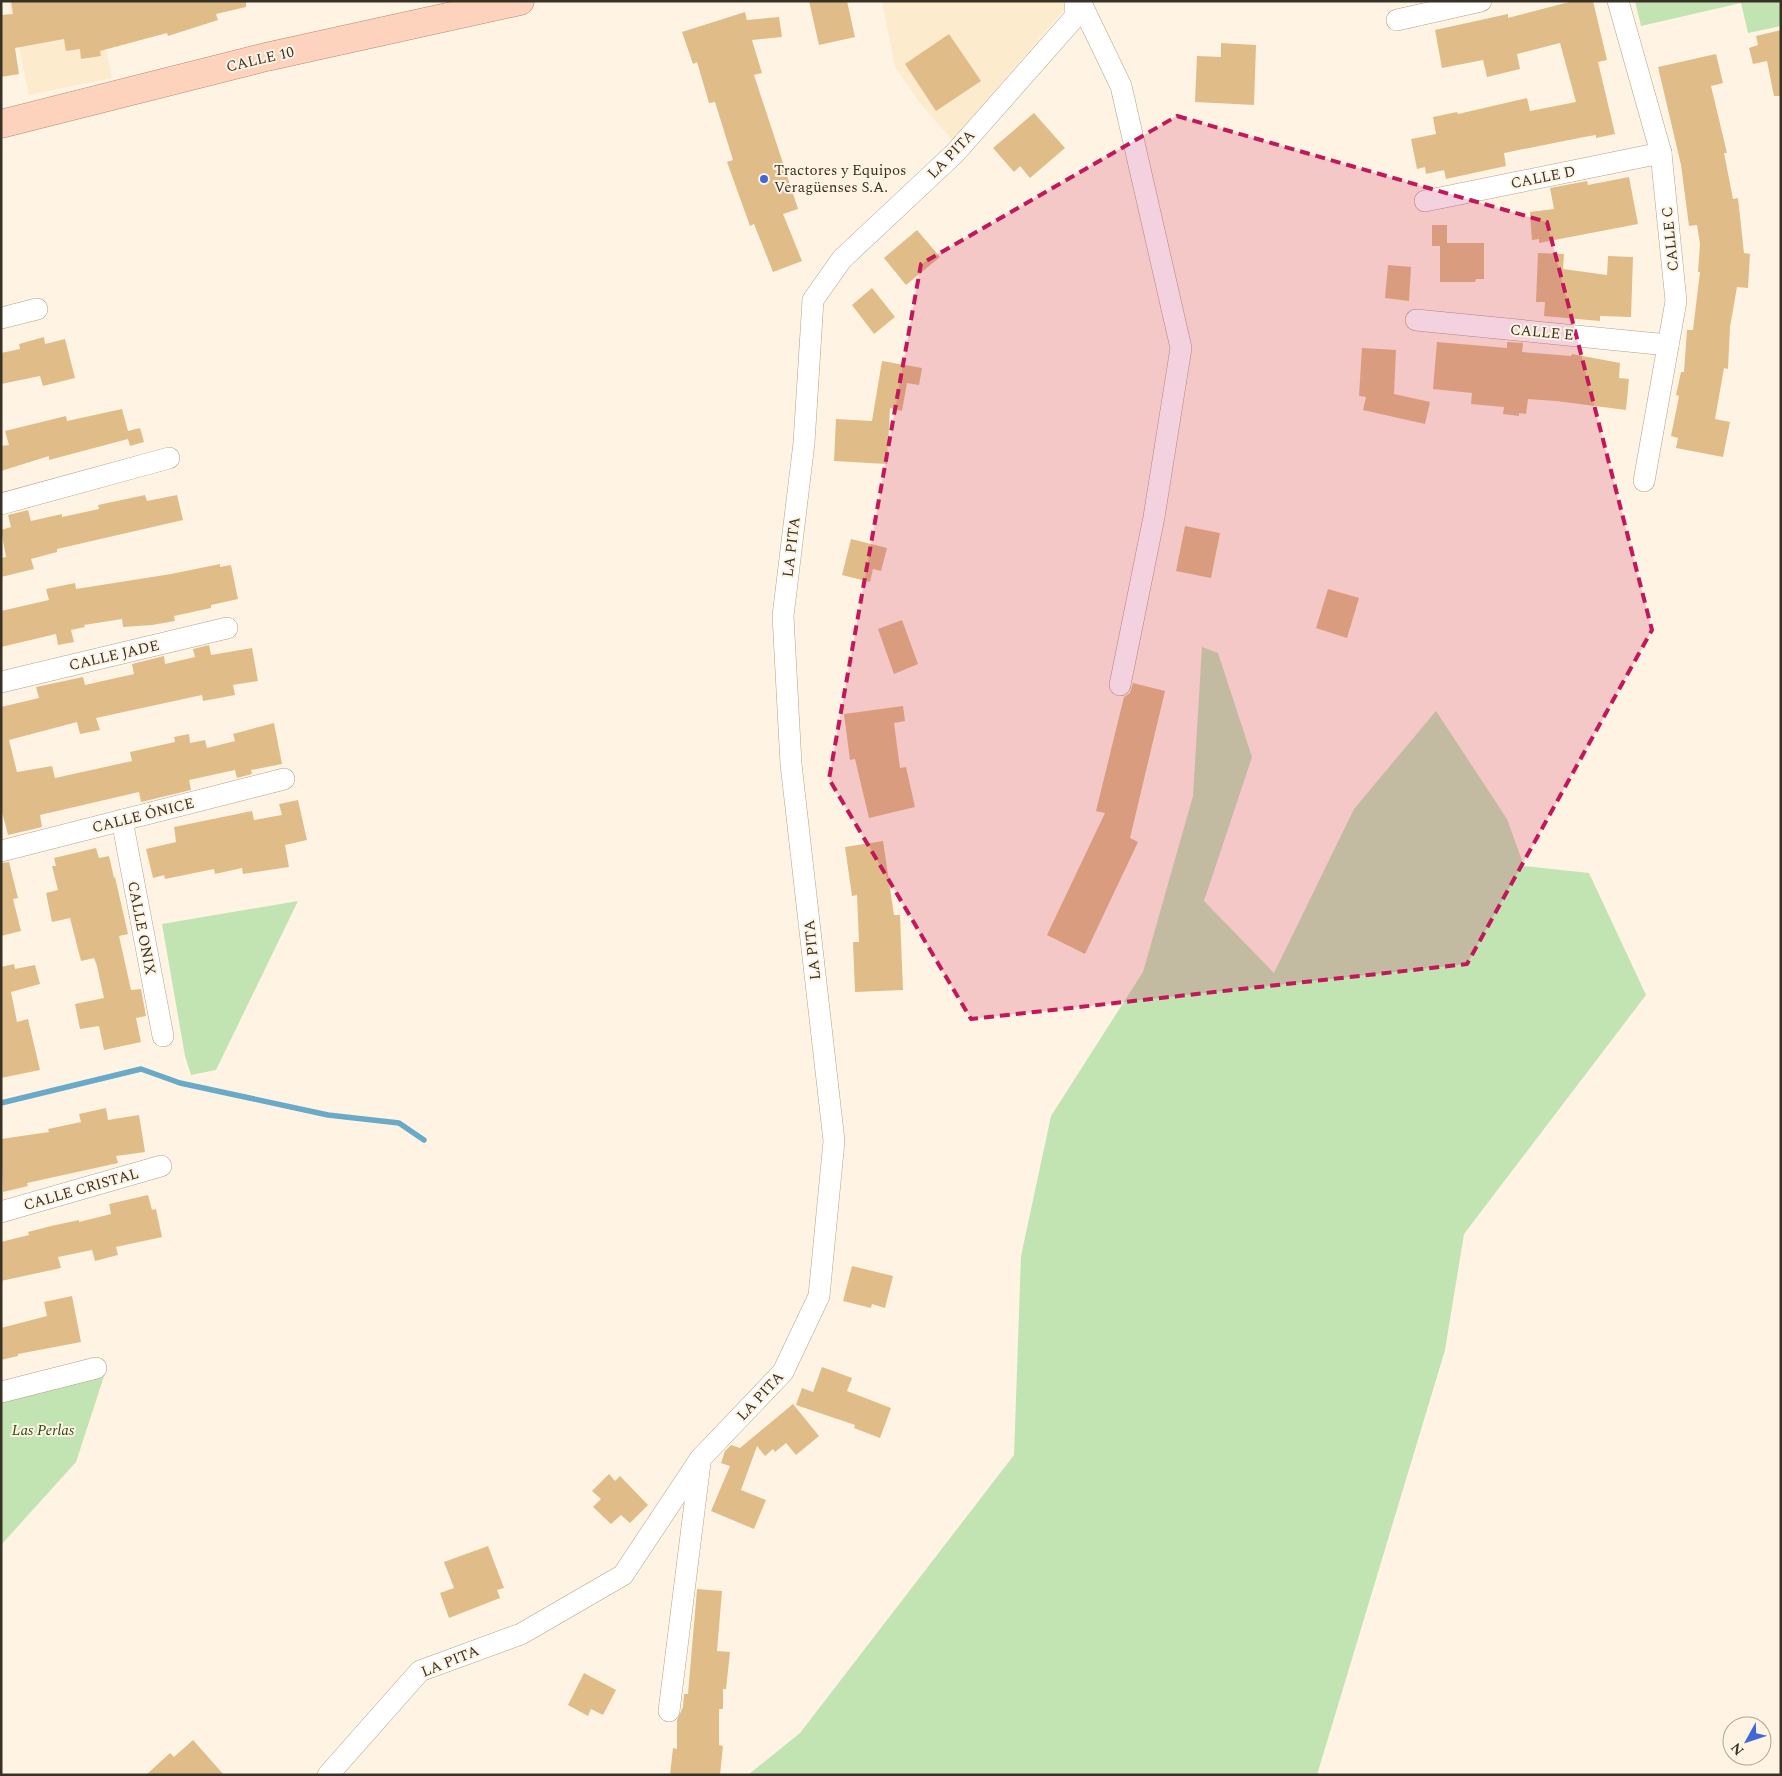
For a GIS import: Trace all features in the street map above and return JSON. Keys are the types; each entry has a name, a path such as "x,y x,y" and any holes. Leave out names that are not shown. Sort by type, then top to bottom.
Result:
{"main road":[{"name":"CALLE 10","path":"1,124 266,57 520,1"}],"street":[{"name":"LA PITA","path":"328,1775 420,1671 521,1634 623,1574 700,1459 784,1372 819,1296 834,1141 791,764 783,616 804,443 813,300 842,259 955,153 1062,31 1074,17 1074,1"},
{"path":"1080,1 1121,86 1181,348 1154,517 1120,685"},
{"path":"1396,20 1480,1"},
{"name":"CALLE C","path":"1618,1 1661,153 1676,301 1644,481"},
{"name":"CALLE D","path":"1425,200 1661,153"},
{"path":"1,318 37,309"},
{"name":"CALLE E","path":"1416,320 1668,344"},
{"path":"1,504 169,458"},
{"name":"CALLE JADE","path":"1,682 227,628"},
{"name":"CALLE ÓNICE","path":"1,851 284,780"},
{"name":"CALLE ONIX","path":"122,820 163,1036"},
{"name":"CALLE CRISTAL","path":"1,1212 161,1166"},
{"path":"1,1392 96,1368"},
{"path":"670,1711 700,1459"}],"highlighted area":[{"path":"1177,116 1547,222 1652,630 1467,964 971,1019 829,779 921,264"}],"shaded area":[{"path":"9,1 96,1 112,78 29,95"},
{"path":"882,1 1064,1 1064,10 952,140 920,103 895,67"}],"green space":[{"path":"1635,1 1781,1 1781,26 1748,33 1741,3 1641,26"},
{"path":"1202,647 1218,653 1252,757 1204,901 1274,973 1354,809 1436,711 1507,819 1524,866 1589,873 1646,995 1464,1234 1445,1350 1317,1775 748,1775 800,1733 1014,1455 1021,1256 1051,1116 1143,972 1193,796"},
{"path":"298,901 216,1070 191,1075 185,1056 162,924"},
{"name":"Las Perlas","path":"105,1373 76,1462 1,1545 1,1399"}],"building":[{"path":"11,1 246,1 246,7 216,14 218,20 168,36 167,33 100,51 101,56 81,59 80,49 66,51 64,39 15,48 19,74 1,77 1,15 13,14"},
{"path":"809,1 847,1 855,37 819,45"},
{"path":"1573,1 1593,1 1607,60 1598,62 1615,134 1596,138 1596,135 1584,137 1504,153 1506,166 1446,179 1444,170 1426,174 1425,167 1417,169 1411,139 1436,134 1433,117 1457,112 1458,114 1527,98 1530,111 1576,102 1560,43 1517,54 1520,69 1487,77 1483,60 1442,68 1435,30 1508,14 1508,18"},
{"path":"745,12 747,20 779,17 782,37 752,40 762,73 754,75 798,209 783,214 802,261 773,272 754,224 750,226 727,162 733,160 715,102 709,103 697,62 693,64 682,32"},
{"path":"1781,30 1781,96 1774,96 1767,61 1753,64 1749,48 1758,45 1756,36"},
{"path":"949,34 981,81 936,111 905,64"},
{"path":"1221,43 1256,45 1254,105 1195,102 1197,56 1221,57"},
{"path":"1716,54 1723,83 1711,86 1727,153 1724,153 1733,199 1738,198 1744,253 1750,254 1748,288 1737,287 1730,327 1728,369 1724,368 1715,419 1730,422 1723,457 1676,448 1678,438 1671,436 1679,396 1676,395 1681,372 1684,372 1687,330 1693,330 1700,272 1698,272 1700,244 1697,225 1689,226 1681,165 1658,67"},
{"path":"1034,113 1065,148 1030,178 1020,166 1014,172 993,148"},
{"path":"1629,177 1638,224 1539,243 1539,239 1532,240 1530,212 1554,209 1550,188 1587,181 1588,185"},
{"path":"1432,225 1447,225 1447,243 1484,243 1484,279 1476,279 1475,282 1440,282 1440,246 1432,246"},
{"path":"917,230 940,257 906,285 884,258"},
{"path":"1538,253 1564,254 1563,269 1607,275 1608,256 1633,257 1631,317 1600,316 1600,321 1544,316 1545,302 1536,302"},
{"path":"1388,265 1411,267 1409,301 1385,298"},
{"path":"872,288 895,317 874,334 852,305"},
{"path":"44,337 45,344 65,339 75,378 43,386 40,376 1,384 1,353 20,349 19,344"},
{"path":"1437,342 1507,348 1507,342 1523,343 1522,352 1571,356 1572,354 1620,363 1619,378 1629,379 1626,410 1528,399 1526,414 1519,413 1519,416 1503,414 1504,407 1471,404 1472,393 1433,389"},
{"path":"1362,348 1396,350 1394,394 1430,402 1425,424 1363,410 1366,397 1359,396"},
{"path":"882,361 922,368 919,385 907,383 902,411 890,408 887,464 834,461 836,419 872,421"},
{"path":"122,409 128,431 140,428 144,442 130,446 128,439 49,460 49,456 1,471 1,446 9,445 5,431 66,416 67,421"},
{"path":"145,495 147,501 177,495 183,520 57,549 57,552 31,559 34,569 1,577 1,558 6,557 1,530 11,527 8,515 28,510 31,521 62,514 62,517 99,509 98,505"},
{"path":"1185,526 1220,533 1211,578 1176,571"},
{"path":"851,539 887,548 881,571 873,569 870,582 842,575"},
{"path":"220,564 220,567 231,565 238,599 211,605 211,608 174,616 175,621 152,625 123,627 122,619 84,625 85,627 71,630 74,642 58,645 56,634 1,647 1,611 49,600 46,589 75,583 76,589"},
{"path":"1328,589 1359,598 1347,638 1316,628"},
{"path":"902,620 918,664 894,674 878,629"},
{"path":"209,645 211,655 252,648 258,681 233,685 235,695 203,701 202,695 96,718 100,730 80,734 77,722 9,740 17,772 52,766 55,778 132,761 130,752 175,742 174,737 189,734 190,743 205,740 207,748 235,741 233,734 274,723 282,764 251,770 252,774 237,778 235,770 189,780 191,790 141,802 139,792 40,815 42,827 8,835 1,808 1,707 39,698 36,687 83,677 85,685 134,674 132,664 164,656 165,664 195,657 193,649"},
{"path":"1133,683 1165,691 1130,838 1138,842 1085,954 1047,935 1105,813 1096,811 1124,697 1130,693"},
{"path":"903,706 905,721 894,723 900,768 906,767 915,807 869,818 855,759 850,760 844,714"},
{"path":"298,800 307,840 285,845 289,867 243,874 242,868 215,874 214,869 165,879 164,875 153,878 146,849 176,842 174,827 252,811 254,820 282,815 279,804"},
{"path":"883,841 894,915 900,915 903,990 855,992 853,942 859,942 857,895 852,896 845,847"},
{"path":"96,848 99,858 109,856 128,934 119,936 131,990 141,989 146,1016 136,1018 141,1042 104,1050 99,1026 80,1029 75,1004 104,998 97,966 94,958 81,961 70,918 52,922 46,893 58,890 52,866 56,866 54,858"},
{"path":"9,862 18,898 13,899 21,931 1,936 1,863"},
{"path":"14,964 15,969 35,965 40,984 11,992 17,1022 28,1019 40,1070 1,1078 1,967"},
{"path":"106,1108 108,1120 139,1115 145,1152 116,1156 118,1163 27,1183 28,1186 3,1192 1,1139 49,1132 48,1129 81,1122 79,1114"},
{"path":"148,1195 152,1210 156,1209 162,1237 116,1247 118,1255 95,1261 92,1250 58,1257 61,1268 1,1281 1,1242 29,1235 28,1232 51,1226 79,1220 79,1222 111,1214 109,1204"},
{"path":"852,1266 893,1276 885,1308 872,1304 871,1308 843,1301"},
{"path":"72,1296 81,1342 18,1354 18,1356 1,1360 1,1328 47,1316 44,1302"},
{"path":"822,1367 852,1378 847,1391 891,1408 880,1438 854,1428 855,1425 796,1405 802,1388 813,1392"},
{"path":"793,1404 819,1436 796,1455 786,1443 775,1452 773,1449 765,1456 757,1446 741,1490 766,1500 754,1529 711,1511 730,1466 721,1463 725,1451 731,1445 740,1448"},
{"path":"609,1474 615,1481 620,1476 648,1505 630,1523 621,1515 611,1524 593,1507 601,1499 592,1491"},
{"path":"488,1546 504,1588 497,1590 500,1598 449,1618 440,1593 454,1588 444,1562"},
{"path":"697,1589 722,1591 717,1651 730,1652 726,1689 723,1689 723,1709 719,1709 719,1745 723,1746 720,1775 670,1775 673,1748 677,1749 677,1720 683,1707 684,1694 688,1694"},
{"path":"584,1673 616,1690 603,1715 591,1709 588,1716 568,1705"},
{"path":"193,1740 224,1775 146,1775 170,1753 174,1757"}],"waterway":[{"path":"1,1103 141,1069 180,1083 328,1115 399,1123 424,1140"}],"place":[{"name":"Tractores y Equipos Veragüenses S.A.","path":"764,179"}]}
